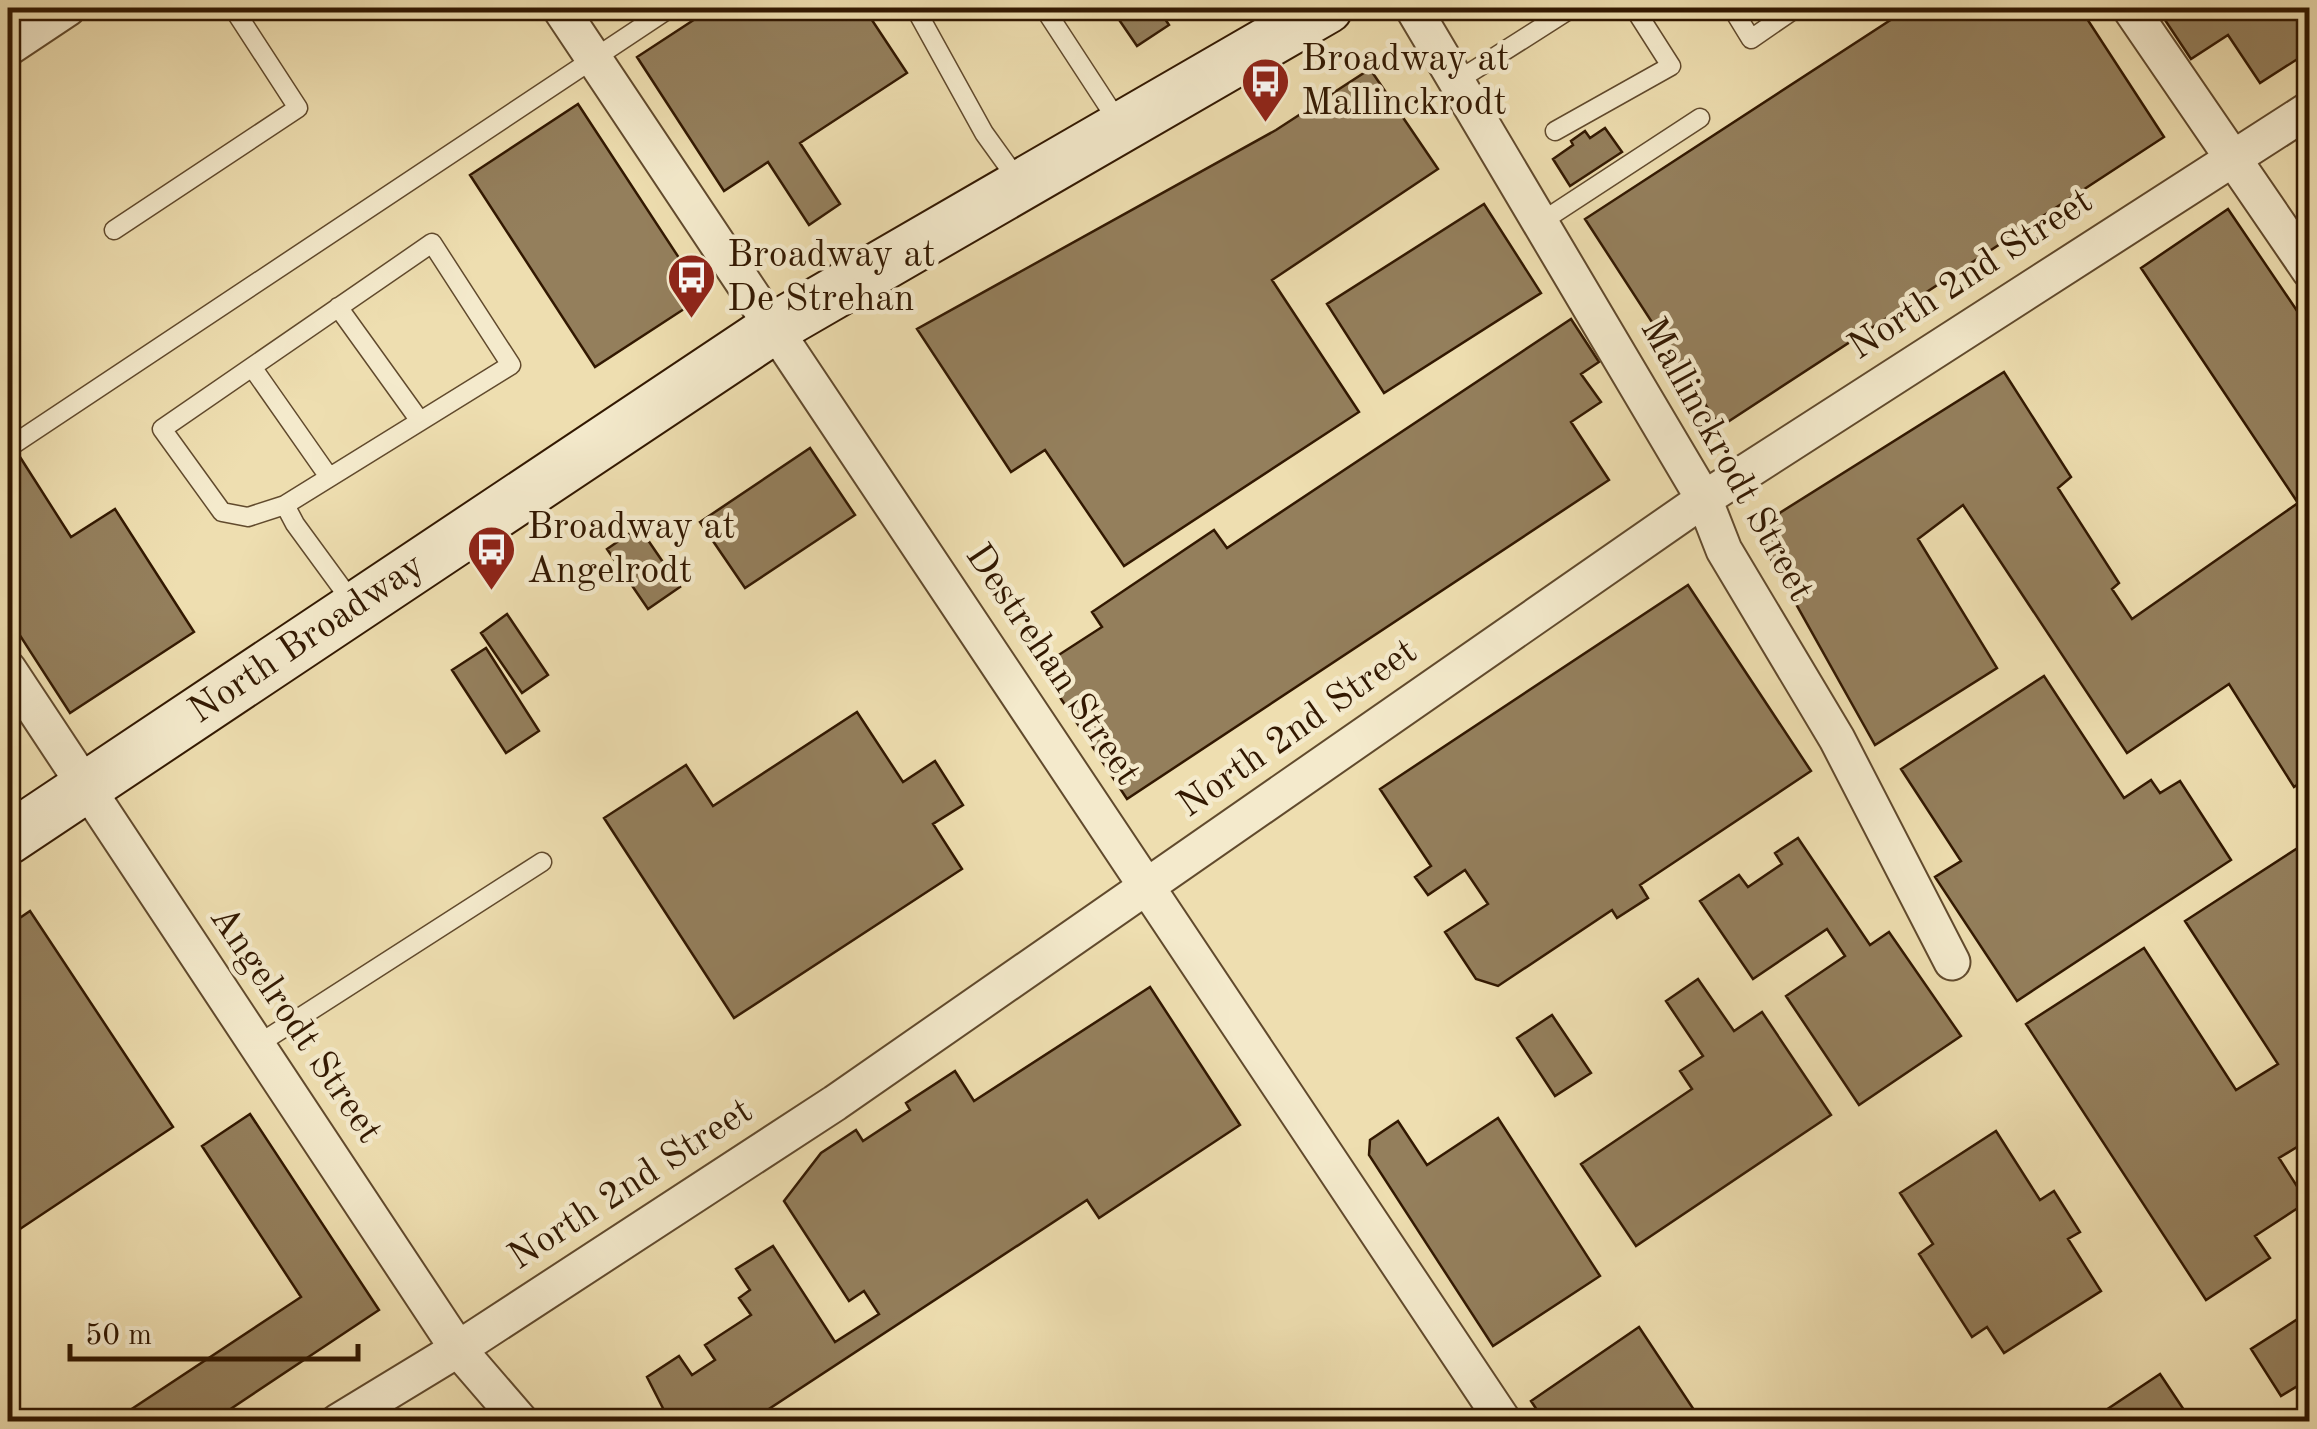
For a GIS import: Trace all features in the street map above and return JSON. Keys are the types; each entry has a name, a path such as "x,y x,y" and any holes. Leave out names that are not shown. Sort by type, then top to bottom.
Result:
{"main road":[{"name":"North Broadway","path":"8,838 774,328 1327,8"}],"street":[{"path":"8,48 68,8"},
{"name":"Destrehan Street","path":"560,8 1504,1422"},
{"name":"Mallinckrodt Street","path":"1413,8 1704,499 1724,550 1838,740 1952,962"},
{"path":"2130,8 2310,271"},
{"name":"North 2nd Street","path":"338,1422 835,1103 1704,499 2310,109"},
{"name":"Angelrodt Street","path":"8,669 458,1348 521,1422"}],"lane":[{"path":"114,230 298,108 233,8"},
{"path":"8,448 670,8"},
{"path":"916,8 984,132 1021,185"},
{"path":"1044,8 1121,126"},
{"path":"1457,82 1572,8"},
{"path":"1555,130 1671,66 1634,8"},
{"path":"1732,8 1751,38 1796,8"},
{"path":"1541,222 1700,118"},
{"path":"432,243 511,365 285,505 248,517 222,512 162,429 252,367 432,243"},
{"path":"338,308 420,421"},
{"path":"252,367 330,477"},
{"path":"285,505 356,607"},
{"path":"257,1044 542,862"}],"building":[{"path":"712,8 864,8 907,73 800,143 840,204 809,225 768,162 724,191 637,57"},
{"path":"1111,8 1158,8 1169,25 1137,46"},
{"path":"1909,8 2080,8 2164,137 1720,427 1585,219"},
{"path":"2157,8 2310,8 2310,51 2260,83 2228,35 2191,59"},
{"path":"1370,69 1438,169 1272,280 1359,412 1124,566 1045,450 1011,472 917,329 1276,130"},
{"path":"578,104 704,296 595,367 470,175"},
{"path":"1605,128 1622,152 1570,186 1553,159 1585,131 1590,138"},
{"path":"1484,204 1541,293 1384,393 1327,304"},
{"path":"2228,209 2310,330 2310,776 2294,787 2229,684 2127,753 1963,505 1918,539 1997,668 1875,745 1754,529 2004,372 2071,477 2058,488 2119,583 2112,589 2132,619 2298,503 2141,268"},
{"path":"1571,319 1599,362 1581,374 1601,402 1571,422 1609,480 1127,799 1040,667 1102,627 1092,612 1214,530 1227,548"},
{"path":"810,448 855,515 745,588 700,522"},
{"path":"20,457 71,537 115,509 194,632 70,713 8,617 8,465"},
{"path":"639,527 680,587 648,609 607,549"},
{"path":"1688,585 1811,771 1640,885 1648,898 1617,918 1612,910 1498,986 1476,979 1445,932 1488,904 1465,870 1428,895 1415,877 1431,866 1380,789"},
{"path":"507,614 548,675 522,693 481,633"},
{"path":"486,648 539,731 506,753 452,670"},
{"path":"2044,676 2124,798 2151,780 2160,793 2180,781 2231,860 2017,1001 1935,877 1961,861 1901,769"},
{"path":"857,712 903,782 935,761 963,805 933,824 962,869 734,1018 604,818 686,765 713,806"},
{"path":"1798,838 1870,945 1889,932 1961,1036 1859,1105 1786,996 1845,956 1827,929 1753,979 1700,901 1739,875 1748,887 1782,864 1775,853"},
{"path":"2310,840 2310,1139 2279,1158 2307,1202 2255,1236 2270,1258 2206,1300 2026,1024 2144,948 2236,1090 2278,1064 2185,921"},
{"path":"30,911 173,1127 8,1237 8,926"},
{"path":"1698,979 1734,1031 1762,1012 1831,1115 1636,1246 1581,1164 1692,1089 1680,1071 1703,1056 1666,1001"},
{"path":"1150,987 1240,1125 1099,1218 1087,1200 749,1422 670,1422 647,1377 679,1356 692,1375 715,1360 705,1345 751,1315 739,1298 750,1290 736,1269 773,1246 835,1342 879,1314 864,1291 849,1301 784,1201 821,1153 856,1130 863,1141 910,1110 906,1103 955,1071 974,1101"},
{"path":"1552,1015 1591,1073 1555,1096 1517,1038"},
{"path":"250,1114 379,1310 211,1422 112,1422 301,1297 202,1146"},
{"path":"1498,1118 1600,1276 1493,1346 1369,1155 1370,1140 1398,1121 1427,1165"},
{"path":"1996,1131 2040,1200 2054,1191 2080,1232 2068,1239 2101,1291 2004,1353 1987,1327 1972,1337 1919,1254 1933,1244 1900,1193"},
{"path":"2310,1311 2310,1390 2307,1392 2301,1384 2281,1396 2251,1349"},
{"path":"1639,1327 1702,1422 1545,1422 1531,1401"},
{"path":"2160,1374 2192,1422 2088,1422"}],"place":[{"name":"Broadway at Mallinckrodt","path":"1266,124"},
{"name":"Broadway at De Strehan","path":"692,320"},
{"name":"Broadway at Angelrodt","path":"492,592"}]}
